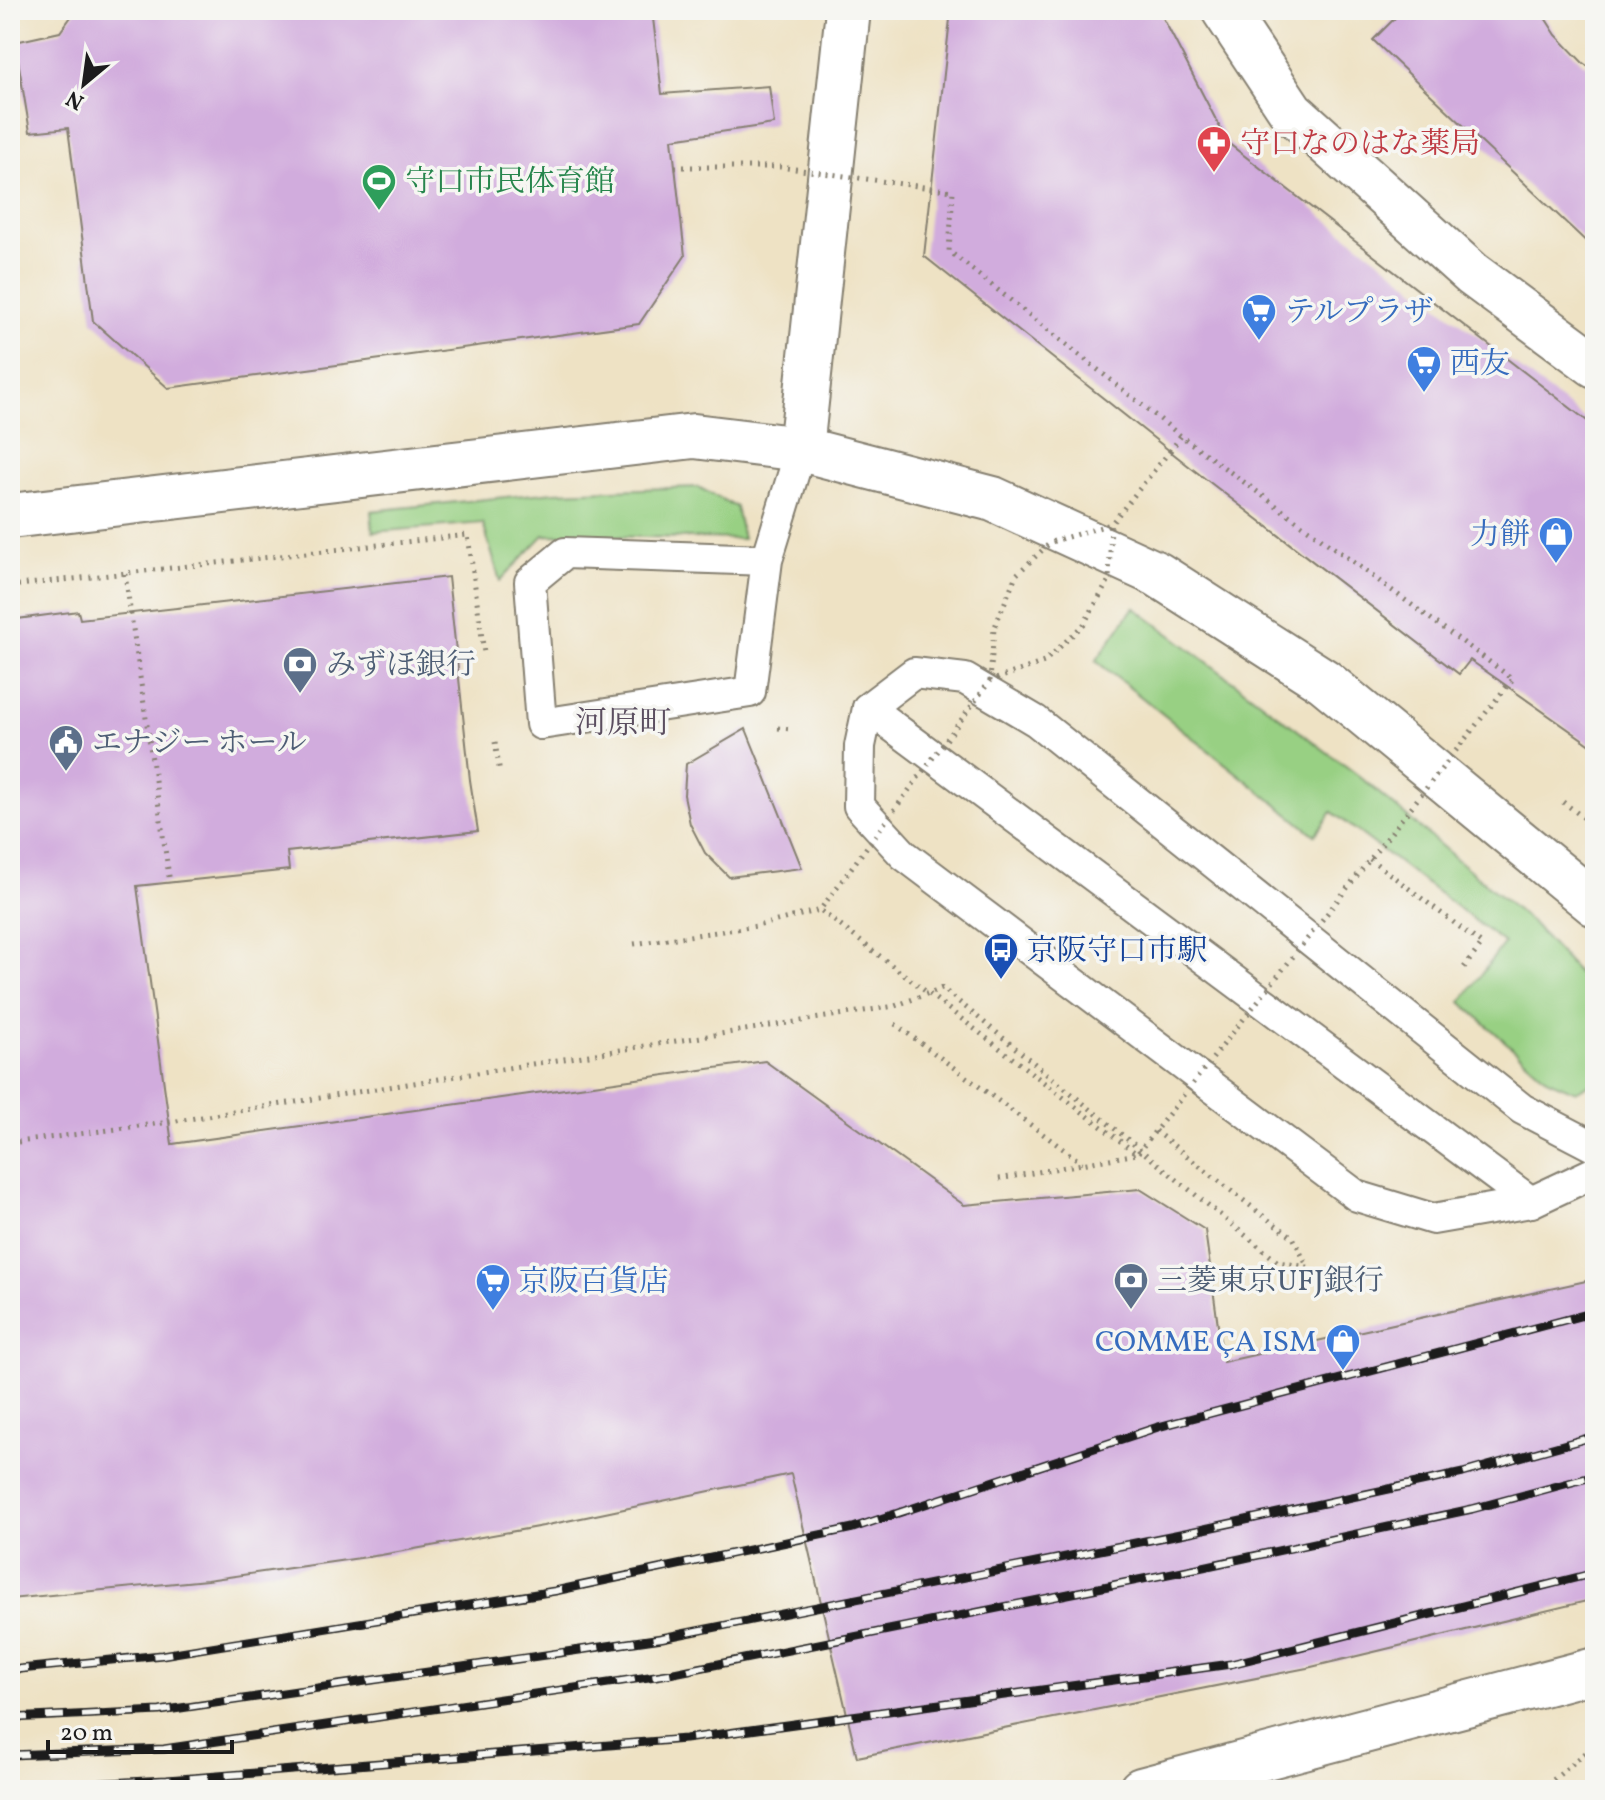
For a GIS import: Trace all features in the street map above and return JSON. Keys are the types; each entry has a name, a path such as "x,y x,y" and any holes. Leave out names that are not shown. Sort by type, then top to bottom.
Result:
{"street":[{"path":"801,449 848,10"},
{"path":"1224,10 1291,111 1472,274 1595,365"},
{"path":"10,516 694,436 801,449 993,499 1157,574 1324,681 1595,904"},
{"path":"1141,1790 1595,1670"}],"lane":[{"path":"767,560 565,553 530,582 541,724 750,692 767,560 801,449"},
{"path":"1595,1147 1522,1109 1036,721 965,679 914,673 868,708 860,746 859,806 904,855 1357,1196 1433,1219 1531,1202 1595,1172"},
{"path":"868,708 1531,1202"}],"path":[{"path":"675,167 780,167 953,191 949,251 1181,436 1513,679 1137,1154 999,1179"},
{"path":"634,944 757,926 820,910 990,681 994,629 1016,575 1051,542 1111,524 1181,436"},
{"path":"990,681 1044,662 1084,624 1109,580 1111,524"},
{"path":"10,586 468,535 485,662"},
{"path":"125,574 170,883"},
{"path":"495,741 500,773"},
{"path":"1370,859 1482,944 1462,970"},
{"path":"820,910 1137,1154"},
{"path":"10,1143 170,1122 879,1009 942,988 1278,1262 1308,1267 1293,1237 1155,1131"},
{"path":"895,1024 1082,1163"},
{"path":"1541,1790 1595,1745"}],"green space":[{"path":"698,487 736,507 743,539 544,535 500,581 483,523 373,532 371,511 554,492"},
{"path":"1134,607 1359,776 1533,924 1595,991 1595,1081 1576,1092 1548,1080 1461,1002 1504,943 1332,812 1315,835 1096,661"}],"building":[{"name":"守口市民体育館","path":"76,10 652,10 662,94 769,86 774,124 672,139 685,256 639,324 168,388 93,321 68,128 30,132 15,42 60,32"},
{"name":"テルプラザ","path":"951,10 1159,10 1228,143 1595,427 1595,748 1470,660 1459,674 1190,467 924,256"},
{"path":"1403,10 1540,10 1556,35 1595,71 1595,250 1373,40"},
{"path":"448,577 478,831 287,852 289,870 137,886 172,1144 765,1061 964,1205 1140,1189 1205,1230 1223,1362 1595,1279 1595,1599 1307,1668 857,1757 791,1474 543,1526 381,1555 207,1580 10,1599 10,620 78,611 80,619"},
{"path":"746,729 802,868 729,877 705,853 690,824 684,795 686,764"}],"railway":[{"path":"10,1670 162,1655 555,1591 853,1528 1158,1427 1595,1312"},
{"path":"10,1718 160,1711 662,1638 1195,1531 1463,1473 1595,1436"},
{"path":"10,1755 164,1749 669,1674 1203,1567 1472,1509 1595,1476"},
{"path":"10,1788 167,1780 685,1739 1231,1664 1595,1573"}],"place":[{"name":"守口なのはな薬局","path":"1214,174"},
{"name":"守口市民体育館","path":"379,212"},
{"name":"テルプラザ","path":"1259,342"},
{"name":"西友","path":"1424,394"},
{"name":"力餅","path":"1556,565"},
{"name":"みずほ銀行","path":"300,695"},
{"name":"エナジー ホール","path":"66,773"},
{"name":"京阪守口市駅","path":"1001,981"},
{"name":"三菱東京UFJ銀行","path":"1131,1311"},
{"name":"京阪百貨店","path":"493,1312"},
{"name":"COMME ÇA ISM","path":"1343,1372"}],"district":[{"name":"河原町","path":"623,722"}]}
